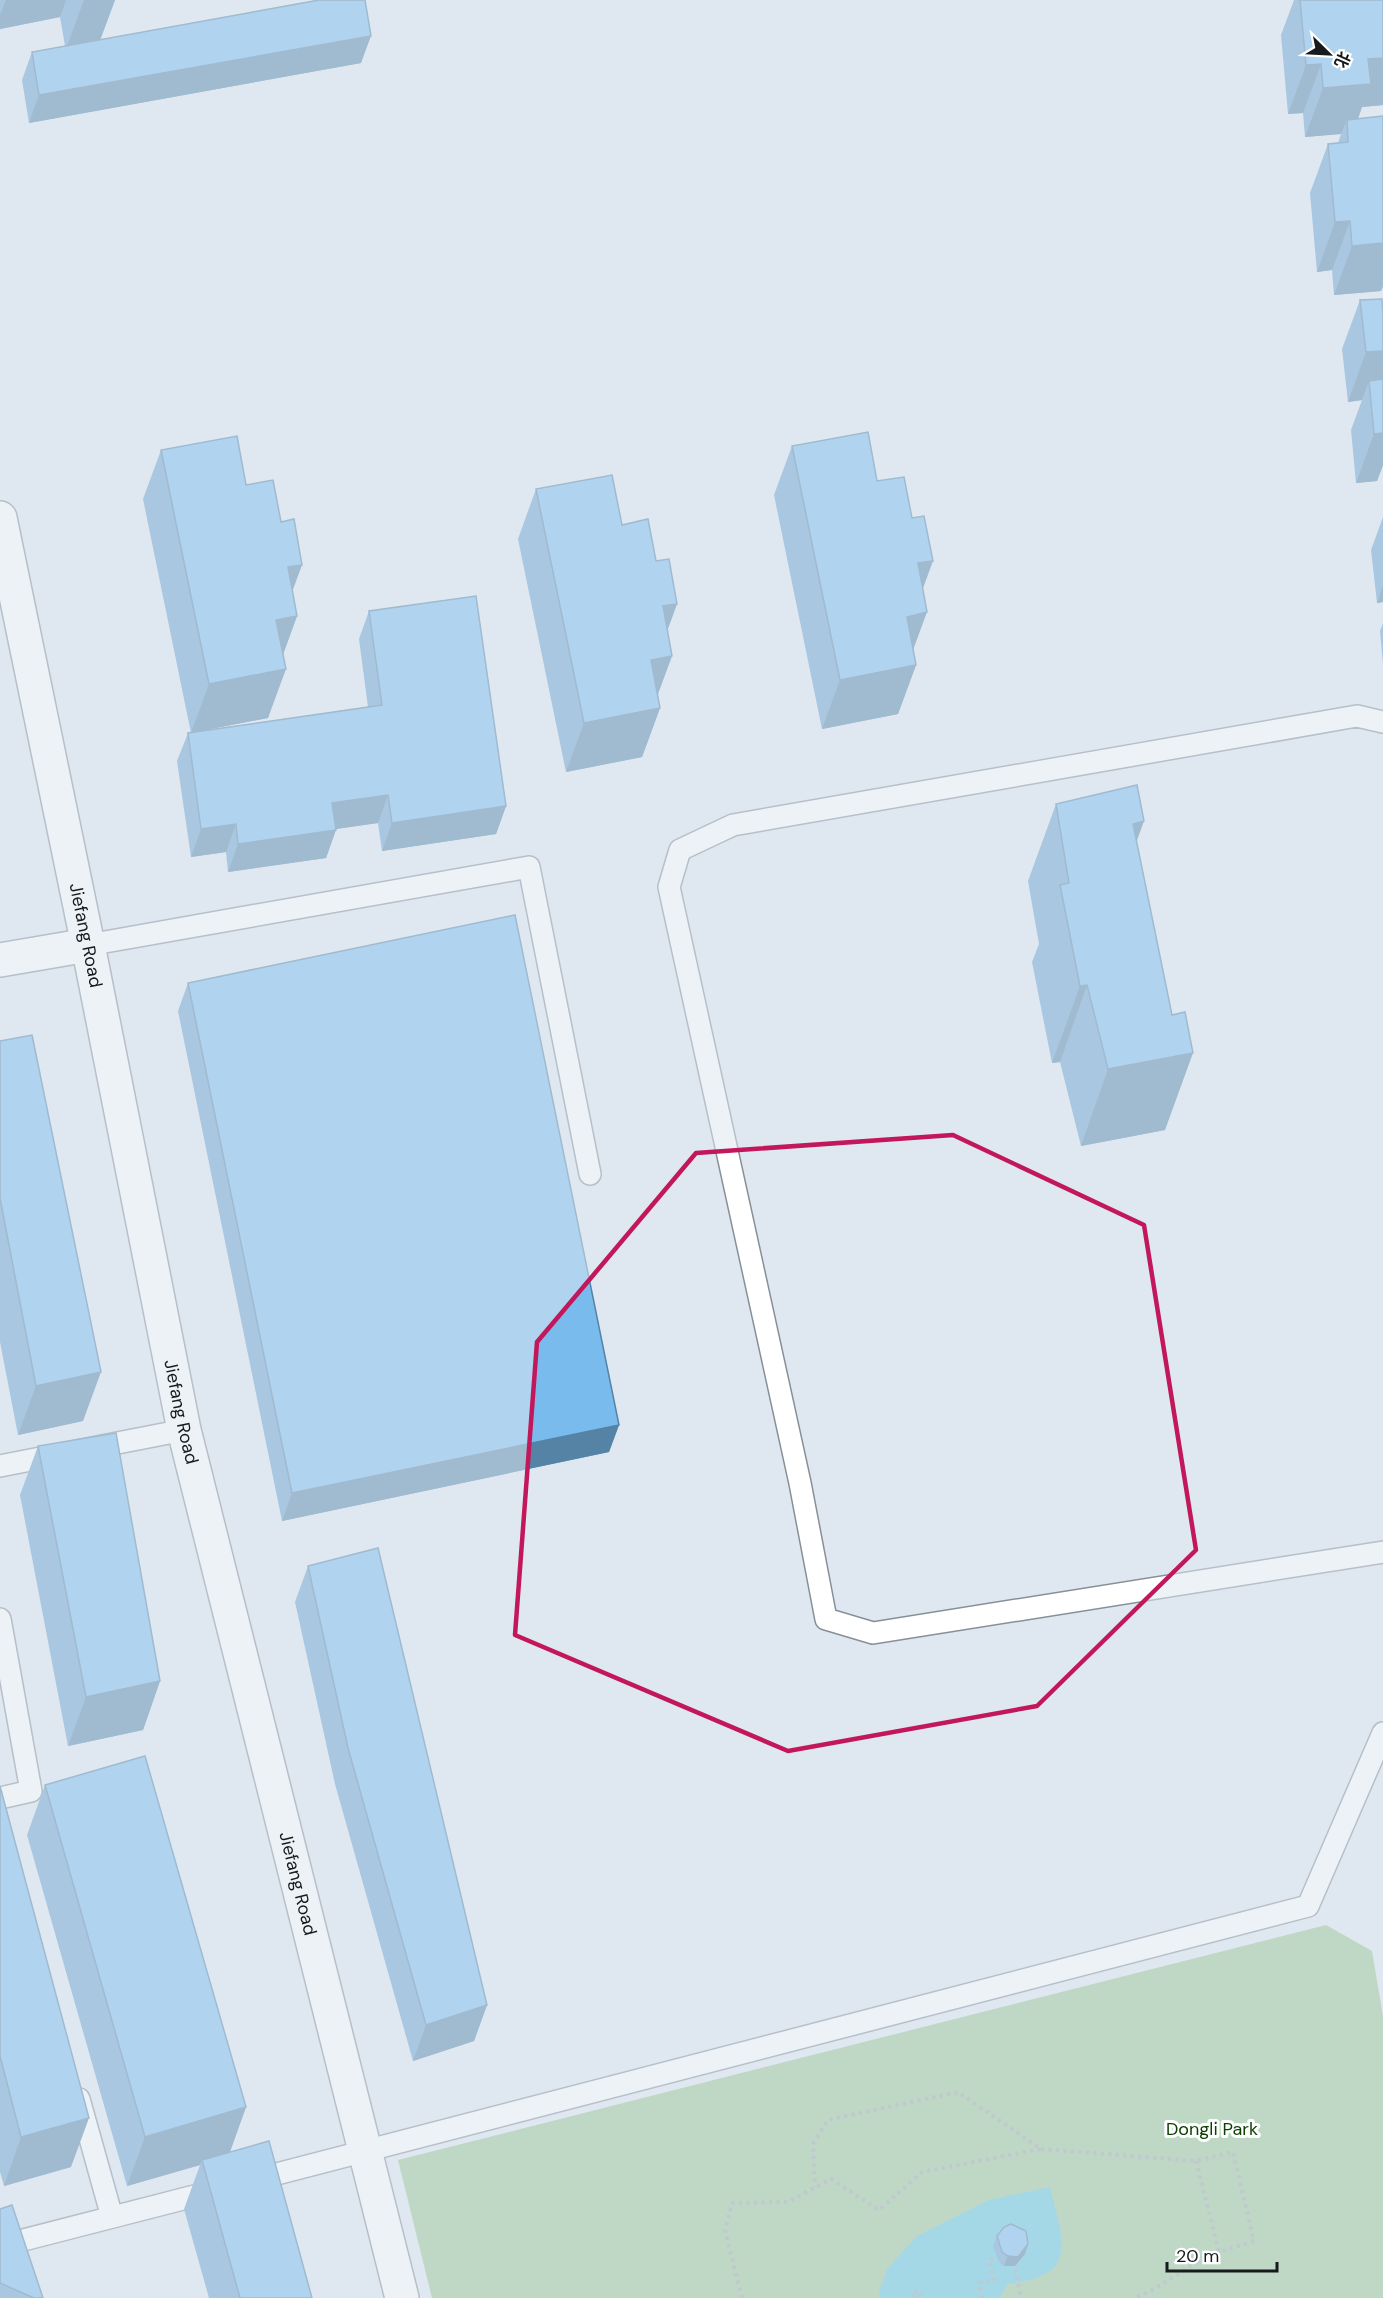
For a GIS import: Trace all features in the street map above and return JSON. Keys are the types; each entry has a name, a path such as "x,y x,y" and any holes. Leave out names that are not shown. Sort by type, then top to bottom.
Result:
{"street":[{"name":"Jiefang Road","path":"0,518 88,945 184,1430 402,2298"},
{"path":"0,960 88,945"}],"lane":[{"path":"1383,722 1357,716 733,825 681,850 669,888 800,1483 826,1619 873,1633 1383,1552"},
{"path":"88,945 529,867 590,1174"},
{"path":"0,1466 184,1430"},
{"path":"0,1618 31,1791 0,1798"},
{"path":"0,2246 1308,1906 1383,1733"},
{"path":"74,2082 112,2217"}],"path":[{"path":"815,2187 813,2144 828,2120 958,2092 1041,2149"},
{"path":"742,2298 725,2230 732,2203 788,2202 831,2179 879,2210 922,2172 1041,2149 1197,2161 1233,2152 1254,2241 1206,2256 1156,2288 1135,2298"},
{"path":"1197,2161 1219,2252"},
{"path":"1012,2254 1022,2298"},
{"path":"982,2298 979,2283 994,2280 989,2260 1000,2257"},
{"path":"913,2298 912,2292 919,2291 920,2298"}],"highlighted area":[{"path":"953,1135 1144,1225 1196,1550 1037,1706 788,1751 515,1635 537,1342 696,1153"}],"green space":[{"name":"Dongli Park","path":"1326,1925 1372,1951 1383,2016 1383,2298 432,2298 398,2160"}],"water":[{"path":"1050,2187 1059,2222 1062,2247 1060,2258 1045,2274 1008,2284 999,2298 880,2298 879,2292 887,2269 917,2236 989,2200"}],"building":[{"path":"319,0 365,0 371,36 39,95 32,52"},
{"path":"1300,0 1383,0 1383,58 1368,59 1371,84 1323,88 1321,64 1306,65"},
{"path":"1383,116 1383,243 1352,246 1350,221 1335,222 1328,144 1348,142 1347,120"},
{"path":"1382,299 1383,351 1366,352 1360,300"},
{"path":"1383,379 1383,433 1374,434 1369,381"},
{"path":"868,432 877,481 904,477 912,518 924,516 933,561 918,563 927,612 907,617 916,665 840,680 792,446"},
{"path":"237,436 246,485 273,480 281,522 294,519 302,565 288,567 297,616 276,620 286,669 209,684 161,450"},
{"path":"612,475 622,525 648,519 656,561 669,559 677,604 663,606 672,656 651,660 660,708 584,723 536,489"},
{"path":"476,596 506,806 392,823 388,795 332,803 336,830 238,844 236,824 201,829 188,733 382,705 369,611"},
{"path":"1137,785 1144,821 1133,824 1172,1015 1185,1012 1193,1053 1108,1069 1087,985 1080,986 1060,885 1069,883 1056,804"},
{"path":"515,915 619,1425 292,1493 188,983"},
{"path":"32,1035 101,1372 36,1386 0,1198 0,1041"},
{"path":"116,1433 160,1681 86,1697 38,1446"},
{"path":"378,1548 487,2005 426,2025 348,1748 308,1566"},
{"path":"145,1756 246,2107 145,2137 45,1785"},
{"path":"0,1786 89,2118 21,2137 0,2056"},
{"path":"269,2141 312,2298 240,2298 202,2160"},
{"path":"12,2205 43,2298 34,2298 0,2283 0,2209"},
{"path":"1011,2224 1026,2231 1028,2244 1018,2257 1008,2256 1002,2252 997,2236 1004,2227"}]}
